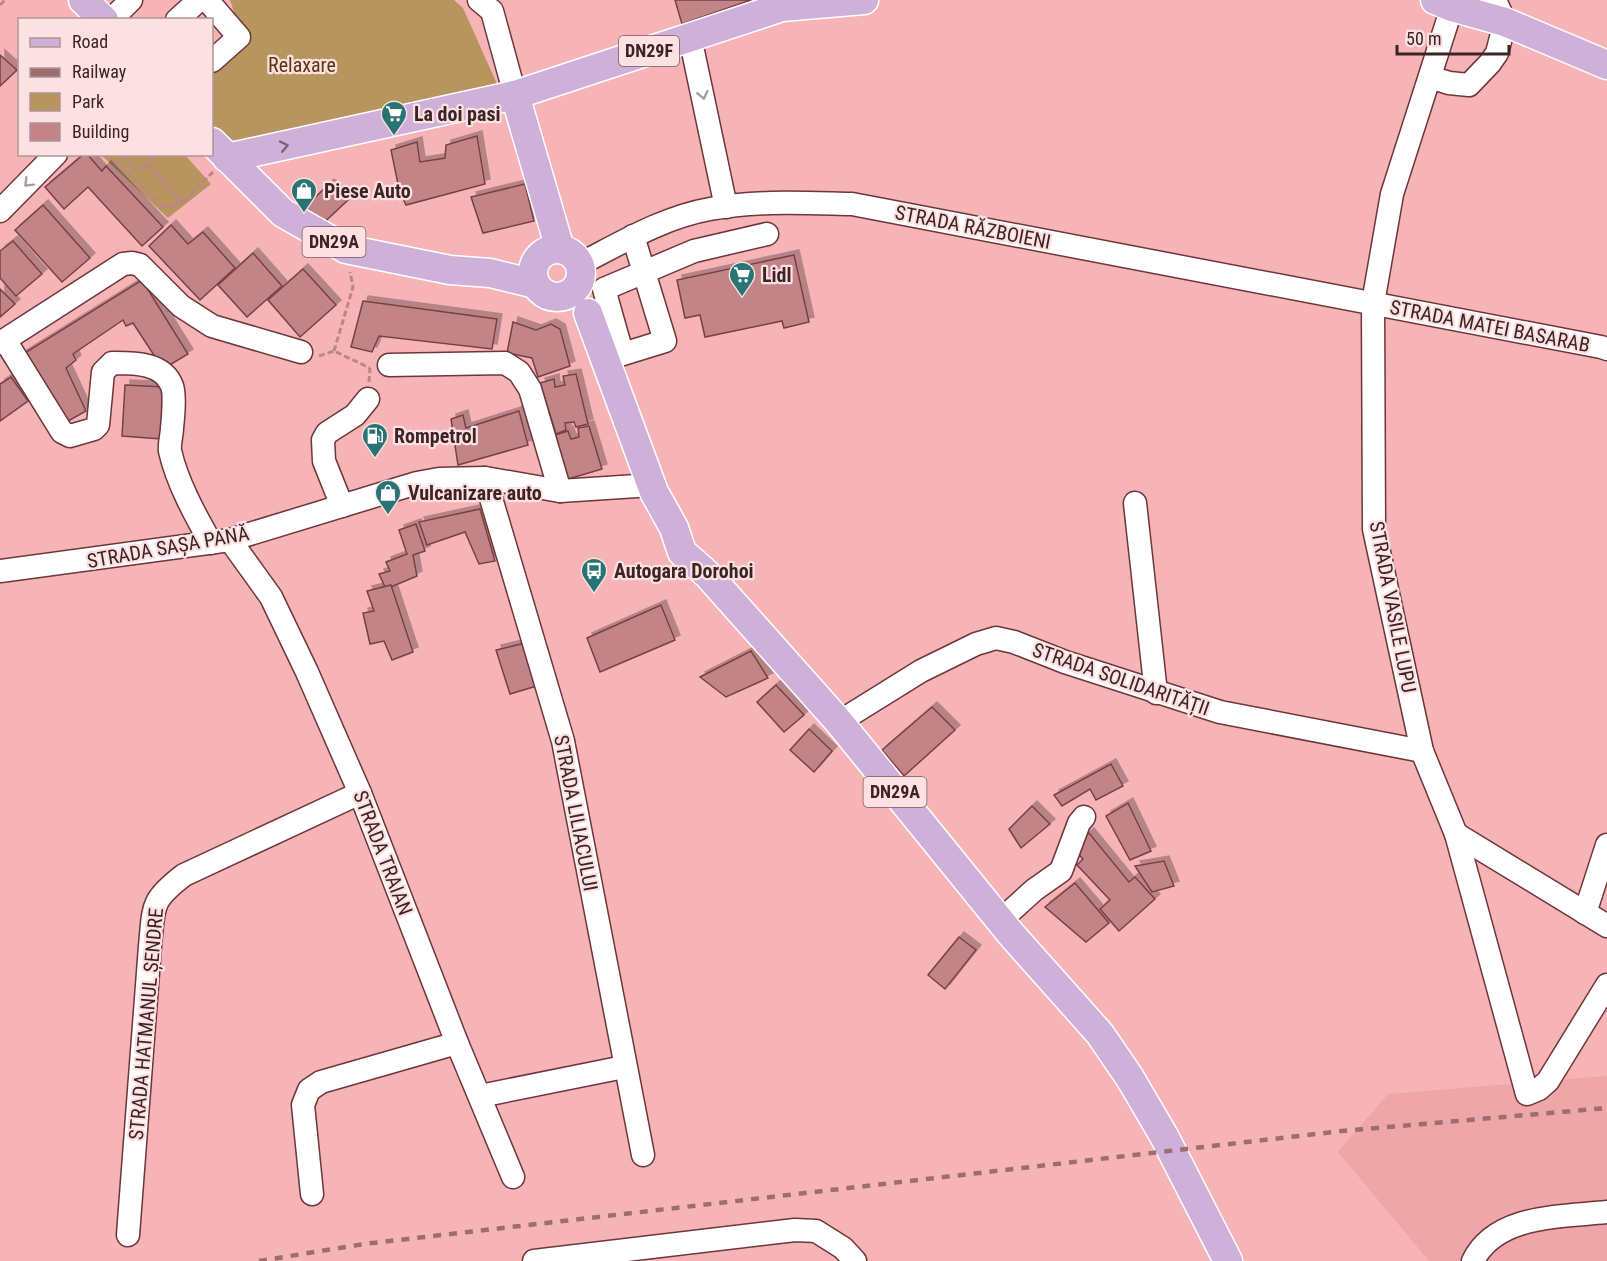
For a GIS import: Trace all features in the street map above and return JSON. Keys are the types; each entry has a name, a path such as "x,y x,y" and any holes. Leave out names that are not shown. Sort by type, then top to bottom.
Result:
{"main road":[{"path":"83,0 102,18"},
{"name":"DN29F","path":"219,150 515,95 690,37 783,3 864,0"},
{"path":"1444,3 1500,11 1607,64"},
{"path":"515,95 557,274"},
{"name":"DN29A","path":"219,150 283,213 346,249 450,270 557,274 588,313 614,356 654,492 674,528 682,552 708,575 839,722 1000,921 1100,1034 1130,1078 1164,1136 1228,1261"}],"street":[{"path":"113,18 131,0"},
{"path":"179,18 199,0"},
{"path":"207,0 239,37 213,60"},
{"path":"479,0 492,11 515,95"},
{"name":"STRADA VASILE LUPU","path":"1444,3 1430,77 1392,194 1372,303 1374,529 1422,751 1456,834 1527,1094 1539,1089 1552,1076 1607,985"},
{"path":"1430,77 1449,83 1469,85 1491,63 1497,53 1500,11"},
{"path":"690,37 726,207"},
{"path":"0,211 54,156"},
{"name":"STRADA RĂZBOIENI","path":"557,274 633,236 680,216 711,208 770,202 852,204 1372,303"},
{"path":"633,236 645,271 665,341 614,356 604,289 645,271 694,251 767,234"},
{"path":"2,341 123,264 132,263 140,265 181,306 212,326 301,352"},
{"name":"STRADA MATEI BASARAB","path":"1372,303 1589,344 1607,350"},
{"name":"STRADA TRAIAN","path":"2,341 62,432 70,436 94,429 98,425 103,372 112,363 141,363 166,377 173,387 170,449 188,500 220,542 271,597 360,793 457,1043 513,1177"},
{"path":"379,367 505,363 519,372 530,389 560,491"},
{"path":"342,506 324,461 323,440 327,433 356,415 368,399"},
{"name":"STRADA SAȘA PANĂ","path":"0,572 220,542 417,483 439,479 485,478 560,491 652,485"},
{"name":"STRADA LILIACULUI","path":"485,478 563,741 643,1155"},
{"path":"1135,503 1156,693"},
{"name":"STRADA SOLIDARITĂȚII","path":"839,722 921,671 976,644 996,639 1014,642 1156,693 1220,712 1422,751"},
{"name":"STRADA HATMANUL ȘENDRE","path":"128,1235 150,946 156,901 166,888 184,875 360,793"},
{"path":"1000,921 1034,890 1061,871 1078,823 1084,817"},
{"path":"1456,834 1607,926"},
{"path":"1585,913 1607,845"},
{"path":"312,1194 303,1105 309,1090 321,1082 457,1043"},
{"path":"480,1096 624,1066"},
{"path":"1473,1261 1478,1251 1492,1237 1505,1229 1541,1219 1607,1212"},
{"path":"534,1261 795,1230 816,1231 843,1248 855,1261"}],"path":[{"path":"0,5 5,0"},
{"path":"109,156 165,208 183,202 219,150"},
{"path":"126,156 127,162 138,169 148,165 151,156"},
{"path":"123,171 130,165"},
{"path":"148,165 183,202"},
{"path":"334,351 353,287 346,249"},
{"path":"301,352 320,356 334,351 379,367 368,399"}],"shaded area":[{"path":"1607,1076 1607,1261 1429,1261 1338,1152 1388,1094"}],"green space":[{"name":"Relaxare","path":"230,0 454,0 463,8 497,84 244,145 213,132 213,62 242,36"},
{"path":"102,156 186,156 211,184 168,218"}],"building":[{"path":"675,0 751,0 682,24"},
{"path":"0,55 17,70 0,86"},
{"path":"477,136 485,184 406,205 399,189 391,150 417,142 420,162 445,158 446,145"},
{"path":"82,156 89,156 102,171 106,166 163,227 142,246 88,187 64,209 45,187"},
{"path":"329,184 348,200 317,229 298,214"},
{"path":"525,184 534,221 483,233 471,197"},
{"path":"43,205 90,258 62,282 15,230"},
{"path":"171,225 188,244 203,232 235,268 200,300 149,246"},
{"path":"13,241 42,274 16,296 0,278 0,251"},
{"path":"253,253 282,286 247,317 218,285"},
{"name":"Lidl","path":"794,255 809,322 784,328 782,321 705,337 700,315 685,318 677,280"},
{"path":"303,269 336,305 300,337 268,300"},
{"path":"142,280 188,354 163,369 133,323 126,326 123,320 73,354 76,360 66,368 86,411 63,424 20,356"},
{"path":"0,289 15,304 0,317"},
{"path":"363,301 497,319 492,349 379,336 372,352 351,347"},
{"path":"513,322 536,330 551,324 560,329 570,366 538,377 532,358 507,353"},
{"path":"576,374 588,424 576,427 574,422 565,423 566,430 556,434 540,383 554,379 555,387 565,385 563,376"},
{"path":"11,377 28,401 0,421 0,384"},
{"path":"125,385 165,387 161,439 122,436"},
{"path":"519,411 528,445 458,465 451,419 463,415 466,428"},
{"path":"589,426 602,469 568,479 555,435 568,431 571,439 579,437 578,428"},
{"path":"480,509 495,561 479,564 465,532 427,545 419,522"},
{"path":"416,524 425,551 413,555 417,576 386,589 379,574 390,571 386,562 407,554 399,530"},
{"path":"391,585 413,652 392,660 384,641 370,644 363,613 374,611 367,591"},
{"path":"661,605 675,640 600,672 587,638"},
{"path":"526,643 540,685 510,694 496,650"},
{"path":"751,651 768,678 726,697 700,677"},
{"path":"776,685 804,715 784,732 757,702"},
{"path":"932,707 955,730 904,776 882,750"},
{"path":"809,729 832,751 814,772 790,750"},
{"path":"1111,764 1123,786 1096,800 1090,789 1062,806 1054,795"},
{"path":"1128,803 1151,851 1130,860 1106,816"},
{"path":"1032,806 1050,824 1021,848 1009,829"},
{"path":"1089,833 1129,882 1135,877 1155,899 1119,931 1100,909 1110,900 1077,865 1083,859 1073,848"},
{"path":"1164,861 1174,886 1152,892 1135,866"},
{"path":"1075,883 1109,923 1086,942 1045,907"},
{"path":"959,937 976,950 945,989 928,975"}],"railway":[{"path":"259,1261 364,1244 1342,1131 1607,1108"}],"place":[{"name":"La doi pasi","path":"394,137"},
{"name":"Piese Auto","path":"304,214"},
{"name":"Lidl","path":"742,298"},
{"name":"Rompetrol","path":"375,459"},
{"name":"Vulcanizare auto","path":"388,516"},
{"name":"Autogara Dorohoi","path":"594,594"}]}
